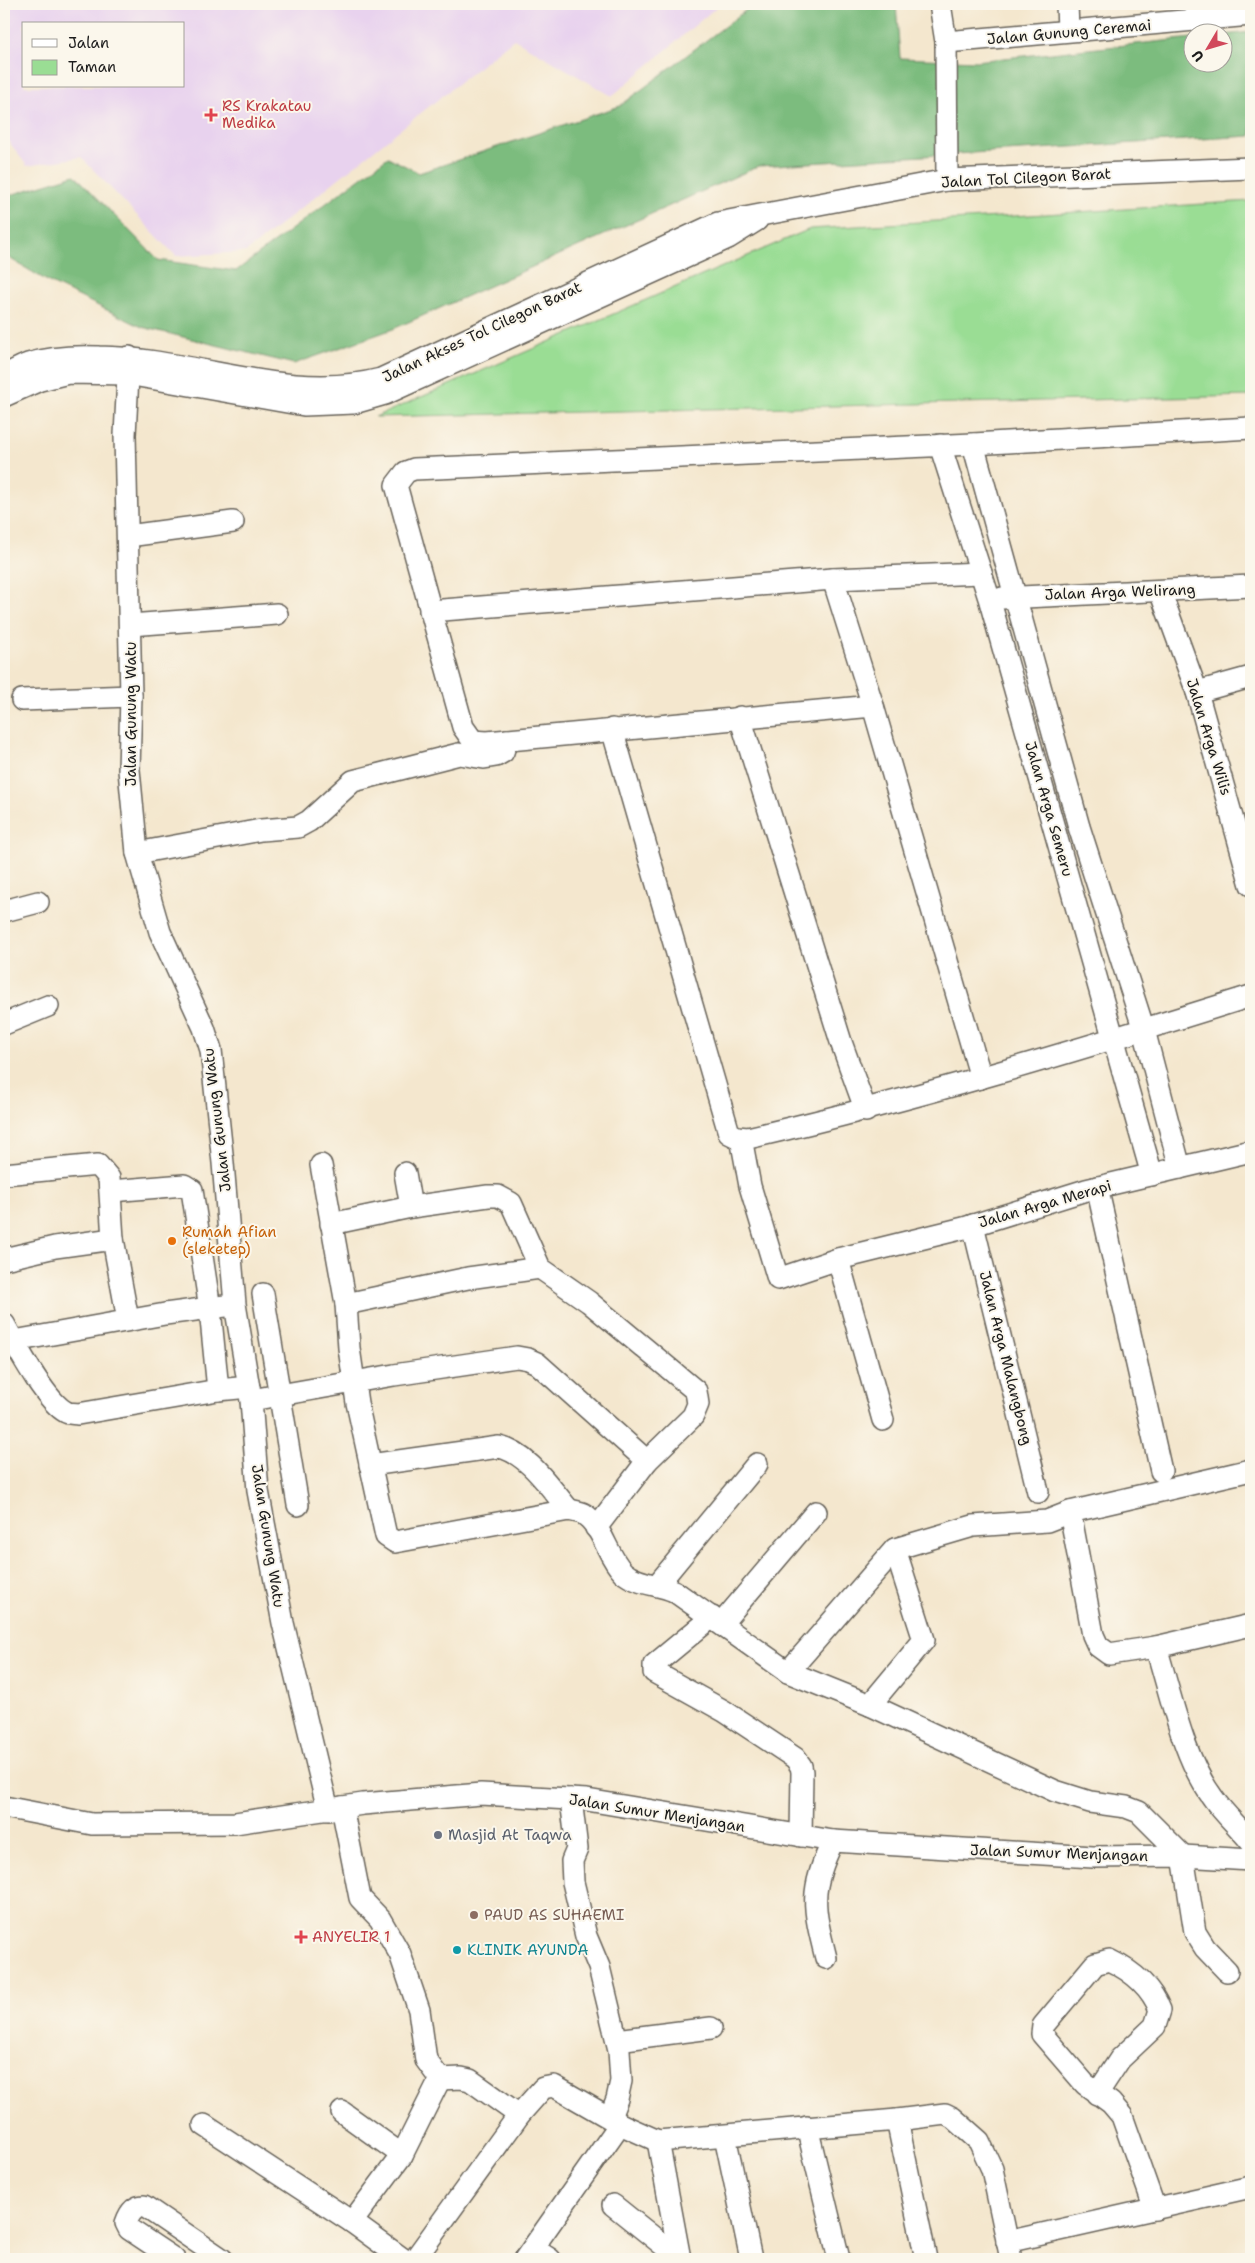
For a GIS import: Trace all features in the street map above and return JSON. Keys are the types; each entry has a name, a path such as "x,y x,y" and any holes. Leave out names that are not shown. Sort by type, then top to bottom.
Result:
{"street":[{"path":"940,4 946,42 947,180"},
{"path":"1067,4 1068,30"},
{"name":"Jalan Gunung Ceremai","path":"946,42 1068,30 1204,12 1251,14"},
{"name":"Jalan Tol Cilegon Barat","path":"772,211 947,180 1251,168"},
{"name":"Jalan Akses Tol Cilegon Barat","path":"4,376 28,364 70,356 128,366 303,386 353,386 381,379 718,223 772,211"},
{"path":"4,396 40,380 68,373 128,366"},
{"name":"Jalan Gunung Watu","path":"128,366 125,435 131,696 129,770 137,853 160,932 204,1028 211,1050 235,1304 250,1394 258,1491 283,1624 360,1898 380,1919 400,1954 419,2010 426,2060 440,2079"},
{"path":"873,706 506,740 473,741 467,735 430,611 396,485 406,472 414,469 973,444 1251,428"},
{"name":"Jalan Arga Semeru","path":"973,444 1079,827 1144,1030 1180,1168"},
{"name":"Jalan Arga Semeru","path":"940,445 982,573 1152,1175"},
{"path":"128,536 233,522"},
{"path":"430,611 833,579 982,573"},
{"path":"833,579 873,706 981,1078"},
{"name":"Jalan Arga Welirang","path":"989,598 1251,586"},
{"name":"Jalan Arga Wilis","path":"1160,591 1197,692 1251,885"},
{"path":"130,625 277,614"},
{"path":"1197,692 1251,677"},
{"path":"22,700 131,696"},
{"path":"740,717 841,1042 866,1111"},
{"path":"612,729 729,1133 741,1138 866,1111 1144,1030 1251,996"},
{"path":"137,853 261,830 298,828 309,821 353,781 459,754 484,758 496,756 503,752 506,740"},
{"path":"4,911 38,902"},
{"path":"4,1024 48,1006"},
{"name":"Jalan Arga Merapi","path":"741,1138 750,1186 778,1279 838,1259 973,1225 1097,1187 1251,1151"},
{"path":"4,1174 98,1165 109,1178 113,1239 128,1320"},
{"path":"321,1165 346,1304 354,1383 386,1536 395,1542 569,1510 583,1514 596,1528 614,1562 624,1574 636,1580 658,1584 674,1591 788,1672 870,1705 1055,1791 1090,1802 1126,1807 1140,1812 1183,1856 1195,1932 1205,1948 1228,1971"},
{"path":"405,1173 411,1207"},
{"path":"111,1192 184,1185 190,1188 210,1309 218,1390"},
{"path":"1097,1187 1161,1471"},
{"path":"331,1224 411,1207 488,1196 505,1198 511,1203 540,1268 589,1302 696,1391 696,1410 647,1461 596,1528"},
{"name":"Jalan Arga Malangbong","path":"973,1225 1038,1492"},
{"path":"4,1259 55,1247 113,1239"},
{"path":"838,1259 884,1420"},
{"path":"346,1304 468,1278 540,1268"},
{"path":"263,1294 298,1505"},
{"path":"235,1304 128,1320 9,1332 36,1379 57,1404 67,1412 78,1414 218,1390 280,1395 354,1383 394,1374 517,1357 528,1359 537,1364 647,1461"},
{"path":"370,1464 499,1447 508,1449 527,1463 569,1510"},
{"path":"658,1584 757,1464"},
{"path":"788,1672 895,1549 972,1526 1047,1521 1070,1512 1251,1472"},
{"path":"801,1836 802,1772 801,1766 795,1758 724,1711 654,1672 654,1665 717,1620 816,1512"},
{"path":"1070,1512 1093,1636 1098,1646 1110,1654 1156,1647 1251,1625"},
{"path":"870,1705 924,1640 895,1549"},
{"path":"1156,1647 1192,1759 1200,1777 1213,1798 1251,1842"},
{"name":"Jalan Sumur Menjangan","path":"4,1807 100,1824 242,1823 335,1809 481,1794 571,1799 686,1815 833,1841 1083,1856 1183,1856 1251,1860"},
{"path":"536,2255 615,2120 621,2081 617,2040 599,1967 586,1936 573,1882 572,1861 577,1849 571,1799"},
{"path":"826,1958 815,1915 816,1891 820,1869 833,1841"},
{"path":"1097,2094 1120,2059 1155,2026 1160,2010 1154,1994 1124,1967 1109,1960 1095,1964 1043,2026 1042,2034 1084,2084 1097,2094 1111,2103 1122,2116 1155,2209"},
{"path":"617,2040 711,2028"},
{"path":"352,2222 402,2155 440,2079 461,2078 470,2080 519,2115"},
{"path":"415,2259 519,2115 543,2088 554,2086 615,2120 658,2141 725,2136 807,2126 897,2120 944,2114 979,2141 992,2169 1009,2251 1155,2209 1251,2188"},
{"path":"342,2112 402,2155"},
{"path":"897,2120 926,2259"},
{"path":"204,2125 352,2222 402,2259"},
{"path":"807,2126 839,2259"},
{"path":"725,2136 751,2259"},
{"path":"658,2141 679,2255"},
{"path":"174,2259 129,2229 126,2223 135,2208 144,2206 222,2259"},
{"path":"613,2206 663,2245 679,2255"}],"shaded area":[{"name":"RS Krakatau Medika","path":"4,4 720,4 612,96 514,39 246,252 176,256 81,157 27,166 4,135"}],"green space":[{"path":"754,4 896,4 900,58 976,61 1182,39 1182,72 1232,72 1232,34 1251,32 1251,136 759,166 393,329 294,364 142,327 49,282 4,255 4,197 75,175 158,260 236,271 388,157 419,173 620,106"},
{"path":"1251,201 1251,396 375,417 810,229"}],"place":[{"name":"RS Krakatau Medika","path":"211,115"},
{"name":"Rumah Afian (sleketep)","path":"172,1241"},
{"name":"Masjid At Taqwa","path":"438,1835"},
{"name":"PAUD AS SUHAEMI","path":"474,1915"},
{"name":"ANYELIR 1","path":"301,1937"},
{"name":"KLINIK AYUNDA","path":"457,1950"}]}
